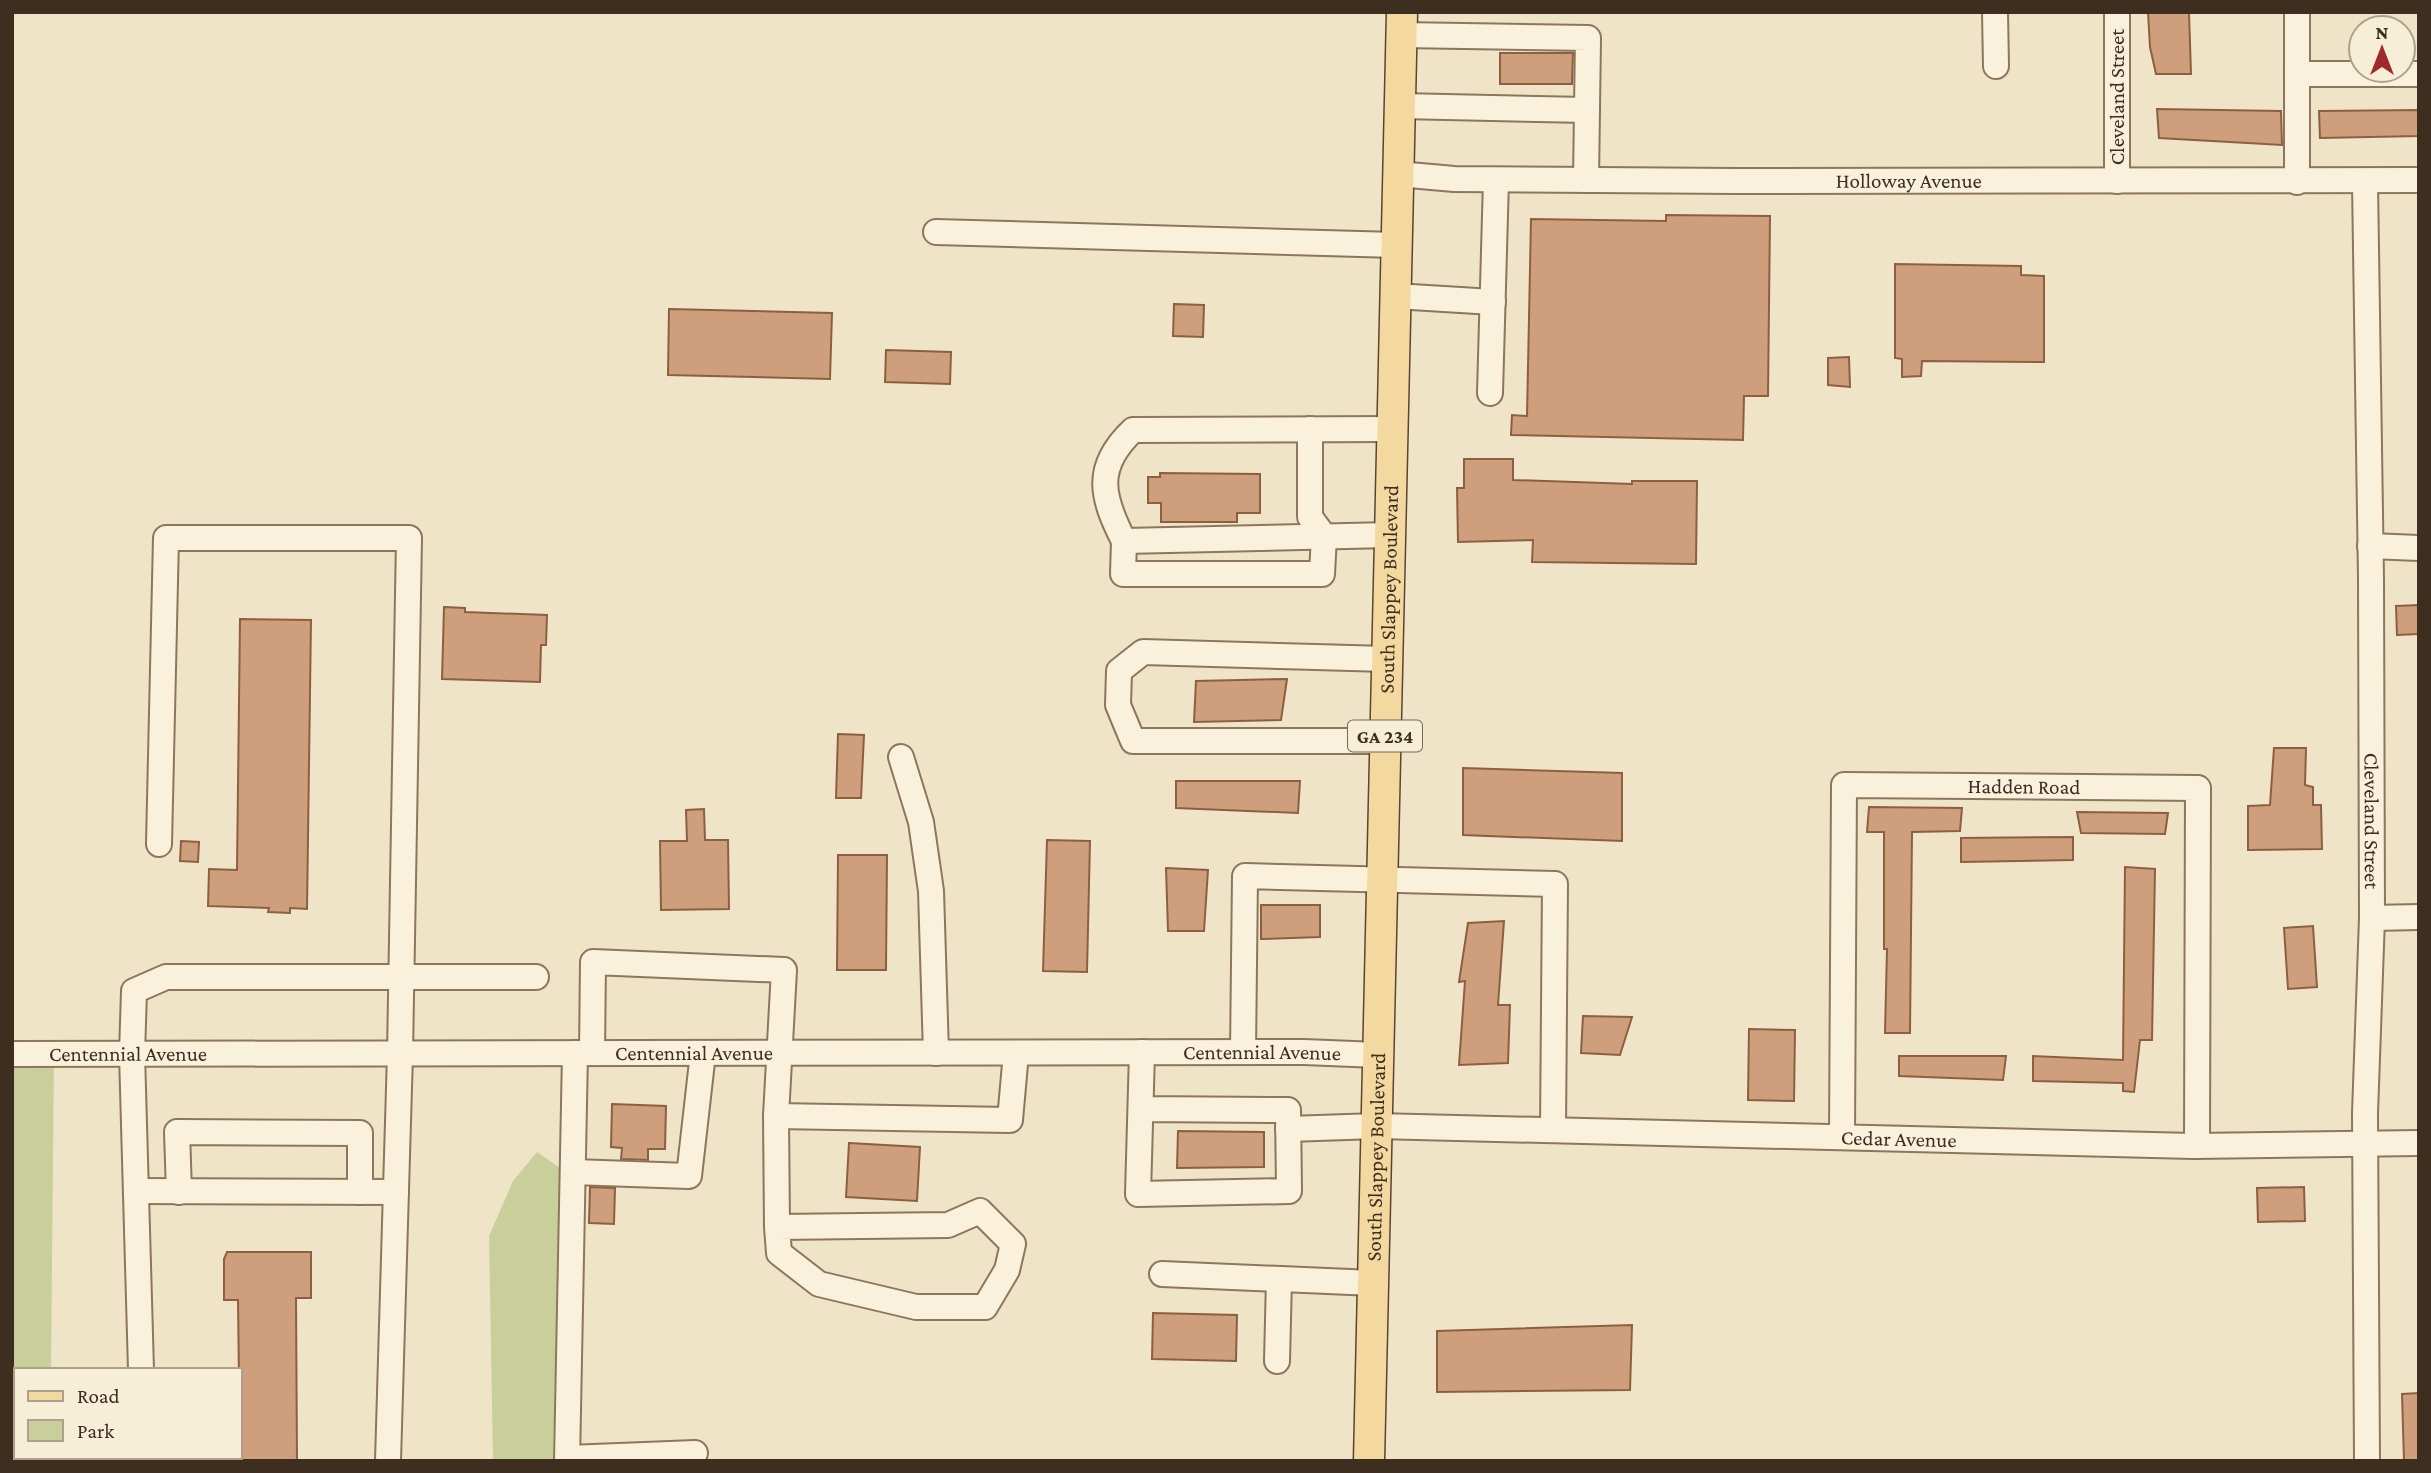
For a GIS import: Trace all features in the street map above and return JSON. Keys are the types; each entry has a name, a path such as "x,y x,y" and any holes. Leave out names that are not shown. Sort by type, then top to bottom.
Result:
{"main road":[{"name":"South Slappey Boulevard","path":"1369,1461 1401,24"}],"street":[{"path":"1994,12 1996,65"},
{"name":"Cleveland Street","path":"2117,12 2117,181"},
{"path":"2297,12 2297,182"},
{"path":"1401,24 1477,36 1588,38 1586,180"},
{"path":"2297,74 2419,74"},
{"path":"1400,106 1587,98"},
{"name":"Holloway Avenue","path":"1398,174 1496,180 2419,180"},
{"path":"1490,393 1496,180"},
{"name":"Cleveland Street","path":"2365,182 2372,918 2365,1142 2367,1461"},
{"path":"936,232 1396,245"},
{"path":"1395,296 1493,302"},
{"path":"1310,429 1310,517 1324,536 1322,574 1124,574 1124,541 1111,514 1104,474 1114,448 1133,430 1310,429 1392,429"},
{"path":"1124,541 1390,535"},
{"path":"159,844 166,538 409,538 402,979 388,1461"},
{"path":"2370,546 2419,548"},
{"path":"1385,741 1133,741 1118,705 1118,693 1119,671 1143,652 1387,659"},
{"path":"901,757 921,822 931,891 936,1053"},
{"name":"Hadden Road","path":"1842,1137 1844,785 2198,788 2197,1146"},
{"path":"1243,1052 1245,876 1555,884 1553,1130"},
{"path":"2372,918 2419,917"},
{"path":"695,1453 636,1458 568,1459 573,1172 593,962 784,970 776,1116 777,1227 779,1253 820,1284 916,1307 985,1307 1007,1270 1013,1244 980,1210 948,1225 777,1227"},
{"path":"141,1368 132,1054 134,991 166,977 536,977"},
{"path":"1141,1109 1288,1110 1289,1191 1138,1194 1142,1052"},
{"name":"Centennial Avenue","path":"12,1054 1243,1052 1378,1055"},
{"path":"573,1172 689,1176 703,1053"},
{"path":"776,1116 1010,1120 1016,1053"},
{"name":"Cedar Avenue","path":"1288,1129 1377,1126 2197,1146 2419,1143"},
{"path":"178,1192 177,1132 360,1133 360,1192"},
{"path":"136,1191 396,1192"},
{"path":"1162,1274 1373,1283"},
{"path":"1277,1361 1279,1279"}],"green space":[{"path":"12,1054 54,1054 51,1368 14,1368 14,1459 50,1461 12,1461"},
{"path":"537,1152 560,1168 553,1461 493,1461 489,1236 513,1181"}],"building":[{"path":"2148,12 2189,12 2191,74 2156,74 2150,47"},
{"path":"1500,53 1573,53 1572,84 1500,84"},
{"path":"2157,109 2281,111 2282,145 2159,138"},
{"path":"2419,110 2419,136 2320,138 2319,111"},
{"path":"1666,215 1770,216 1768,396 1744,396 1743,440 1511,435 1512,415 1527,416 1531,219 1666,221"},
{"path":"1895,264 2021,266 2021,275 2044,276 2044,362 1922,361 1921,376 1902,377 1902,359 1895,358"},
{"path":"1174,304 1204,305 1203,337 1173,336"},
{"path":"669,309 832,313 830,379 668,375"},
{"path":"886,350 951,352 950,384 885,382"},
{"path":"1849,357 1850,387 1828,385 1828,358"},
{"path":"1464,459 1513,459 1513,480 1632,484 1632,481 1697,481 1696,564 1532,562 1533,540 1458,542 1457,488 1464,488"},
{"path":"1160,473 1260,474 1260,513 1237,513 1237,522 1161,522 1161,503 1148,503 1148,477 1160,477"},
{"path":"2419,605 2419,634 2397,635 2396,606"},
{"path":"444,607 465,608 465,612 547,615 546,645 541,645 540,682 442,679"},
{"path":"240,619 311,620 307,909 290,908 290,913 268,912 269,908 208,906 209,869 237,870"},
{"path":"1287,679 1281,720 1194,722 1196,681"},
{"path":"838,734 864,735 861,798 836,798"},
{"path":"2274,748 2306,748 2305,785 2313,787 2313,805 2321,805 2322,849 2248,850 2248,806 2270,805"},
{"path":"1463,768 1622,773 1622,841 1463,835"},
{"path":"1176,781 1300,781 1298,813 1176,808"},
{"path":"1869,807 1962,808 1960,831 1912,832 1910,1033 1885,1033 1887,949 1884,949 1884,832 1867,832"},
{"path":"704,809 705,840 728,840 729,909 661,910 660,841 687,841 686,810"},
{"path":"2077,812 2168,813 2165,834 2081,833"},
{"path":"2073,837 2073,860 1961,862 1961,838"},
{"path":"1047,840 1090,841 1087,972 1043,971"},
{"path":"181,841 199,842 198,862 180,861"},
{"path":"838,855 887,855 886,970 837,970"},
{"path":"2125,867 2155,869 2152,1040 2140,1040 2134,1092 2123,1091 2123,1083 2033,1081 2033,1056 2123,1060"},
{"path":"1166,868 1208,870 1204,931 1168,931"},
{"path":"1261,905 1320,905 1320,937 1261,939"},
{"path":"1504,921 1498,1005 1510,1005 1508,1063 1459,1065 1465,981 1459,982 1468,923"},
{"path":"2313,926 2317,987 2288,989 2284,928"},
{"path":"1583,1016 1632,1017 1620,1055 1581,1053"},
{"path":"1749,1029 1795,1030 1794,1101 1748,1100"},
{"path":"1899,1056 2006,1056 2003,1080 1899,1076"},
{"path":"612,1104 666,1106 665,1149 648,1149 648,1160 621,1159 622,1148 611,1147"},
{"path":"1178,1131 1264,1132 1264,1167 1177,1168"},
{"path":"849,1143 920,1147 917,1201 846,1197"},
{"path":"590,1187 615,1188 614,1224 589,1223"},
{"path":"2304,1187 2305,1221 2258,1222 2257,1188"},
{"path":"227,1252 311,1252 311,1298 296,1298 297,1461 240,1461 242,1368 239,1368 238,1300 224,1300 224,1259"},
{"path":"1153,1313 1237,1315 1236,1361 1152,1359"},
{"path":"1632,1325 1630,1390 1437,1392 1437,1331"},
{"path":"2419,1393 2419,1461 2404,1461 2402,1394"}]}
